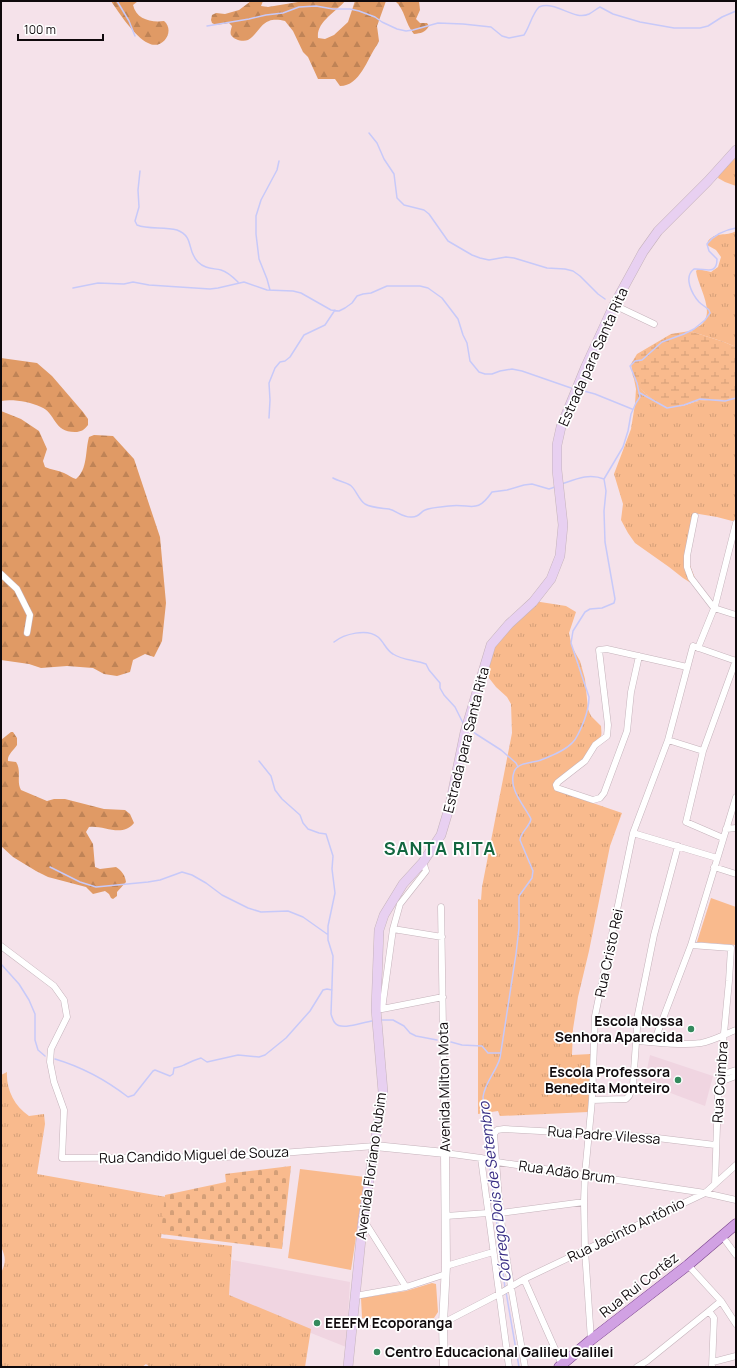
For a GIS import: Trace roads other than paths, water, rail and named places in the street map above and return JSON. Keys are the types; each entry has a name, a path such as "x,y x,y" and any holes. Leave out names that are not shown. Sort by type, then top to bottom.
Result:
{"main road":[{"name":"Estrada para Santa Rita","path":"379,1009 379,930 384,915 403,884 423,862 441,835 450,805 465,732 491,645 508,624 533,602 551,579 560,556 563,525 557,470 557,445 561,427 567,411 614,305 643,252 658,231 708,181 736,150"},
{"name":"Avenida Floriano Rubim","path":"348,1367 363,1219 383,1092 379,1009"},
{"name":"Rua Rui Cortêz","path":"562,1366 591,1340 688,1265 736,1224"}],"street":[{"path":"614,305 654,324"},
{"path":"696,516 687,556 687,567 691,578 714,608 736,615"},
{"name":"Rua Cristo Rei","path":"591,1340 585,1250 584,1202 588,1133 592,1100 595,1016 633,833 668,740 687,667 714,608 736,523"},
{"path":"1,574 17,589 30,615 27,633"},
{"path":"696,647 736,661 703,751 686,822 723,838"},
{"path":"639,656 631,692 627,731 604,793 600,798 593,800 557,788 556,785 558,782 585,761 595,745 606,736 608,725 599,650 607,649 639,656 687,667"},
{"path":"668,740 703,751"},
{"path":"654,1042 691,945 736,797"},
{"path":"726,829 736,828"},
{"path":"633,833 717,858"},
{"path":"592,1100 626,1098 629,1096 633,1085 638,1014 654,935 678,846"},
{"name":"Avenida Floriano Rubim","path":"379,1009 392,929 400,904 426,871 423,862"},
{"path":"714,868 736,874"},
{"name":"Avenida Milton Mota","path":"441,907 446,1216 446,1270 443,1323 444,1367"},
{"path":"392,929 442,937"},
{"name":"Rua Coimbra","path":"691,945 733,948 733,981 723,1035 715,1145 715,1184"},
{"name":"Rua Candido Miguel de Souza","path":"1,946 54,986 64,1000 67,1017 51,1049 50,1062 54,1082 64,1110 62,1158 226,1157 375,1146"},
{"path":"379,1009 443,997"},
{"path":"636,1041 687,1044 701,1043 736,1030"},
{"path":"720,1079 736,1070"},
{"path":"720,1079 736,1076"},
{"name":"Rua Padre Vilessa","path":"495,1161 494,1134 498,1130 504,1129 649,1137 715,1145"},
{"name":"Rua Adão Brum","path":"375,1146 445,1153 705,1193 736,1200"},
{"path":"483,1159 488,1213 509,1367"},
{"path":"495,1161 509,1288 525,1367"},
{"name":"Rua Jacinto Antônio","path":"443,1323 524,1279 705,1193 736,1165"},
{"path":"500,1213 584,1202"},
{"path":"446,1216 488,1213"},
{"path":"363,1219 406,1287"},
{"path":"722,1236 736,1255"},
{"path":"355,1296 406,1287 493,1252"},
{"path":"688,1265 721,1301 736,1324"},
{"path":"524,1279 562,1366"},
{"path":"636,1367 710,1312 721,1301"},
{"path":"710,1312 714,1318 712,1365 736,1356"},
{"path":"353,1322 443,1323"}],"waterway":[{"path":"117,1 129,21 135,36"},
{"path":"207,26 283,13 299,7 316,6 359,11 375,17 397,29 406,31 438,23 463,24 491,27 502,36 509,38 524,35 539,7 545,6 552,6 577,15 589,14 600,7 613,14 640,22 674,28 700,28 708,26 722,17 736,11"},
{"path":"369,133 377,143 384,159 394,174 397,198 404,205 424,210 429,214 448,241 480,258 489,260 506,257 514,258 547,268 573,271 605,299"},
{"path":"270,290 259,259 256,234 256,216 261,200 277,170 279,161"},
{"path":"140,171 138,190 139,207 135,221 137,225 167,228 183,233 186,236 192,253 198,262 206,267 226,272 238,282"},
{"name":"Córrego Dois de Setembro","path":"489,1157 483,1097 486,1087 500,1058 516,954 519,928 519,896 532,878 533,871 520,840 531,819 515,791 513,785 514,772 518,766 549,757 562,751 570,745 577,735 586,715 589,697 571,643 573,631 585,612 590,609 602,608 614,603 615,599 605,542 604,511 606,491 604,479 623,447 631,414 640,397 637,383 630,366 635,361 642,360 662,342 694,329 705,320 710,313 709,310 699,302 691,290 689,276 694,269 710,270 715,268 717,259 709,251 707,244 720,233 736,228"},
{"path":"73,288 98,283 124,284 133,282 149,285 210,289 244,282 267,290 293,291 301,293 331,310 339,311 352,303 357,296 371,293 387,286 420,286 428,288 442,298 458,319 467,343 470,361 479,372 492,374 512,369 571,388"},
{"path":"269,418 269,383 275,368 280,362 285,361 290,357 304,335 325,325 335,310"},
{"path":"584,391 632,409"},
{"path":"640,393 667,408 684,405 700,399 725,401 736,398"},
{"path":"562,484 588,477 598,477 604,479"},
{"path":"333,478 350,485 365,504 389,509 409,517 415,517 425,510 434,508 457,505 477,506 487,499 492,492 507,490 524,485 532,484 549,489 555,487"},
{"path":"334,642 338,639 356,633 373,634 397,656 426,664 440,683 440,688 444,695 455,707 463,723"},
{"path":"471,730 501,750 516,763 518,767"},
{"path":"259,761 271,776 275,790 282,799 300,815 303,823 308,829 326,834 333,856 332,869 335,893 328,926 328,940 333,956 331,1014 333,1020 335,1023 342,1026 372,1021"},
{"path":"50,867 80,882 96,887 160,880 182,872 192,875 222,895 248,908 261,912 288,911 303,917 327,934"},
{"path":"1,964 19,984 29,1000 35,1014 35,1040 38,1050 45,1056"},
{"path":"55,1059 75,1066 93,1075 128,1097 134,1095 155,1070 170,1076 173,1074 174,1068 201,1058 207,1062 238,1055 259,1057 265,1055 286,1038 310,1011 323,990 332,990"},
{"path":"381,1020 393,1020 404,1026 410,1033 416,1036 437,1040"},
{"path":"451,1042 462,1045 482,1046 488,1053 500,1053"},
{"name":"Córrego Dois de Setembro","path":"489,1161 505,1288"},
{"name":"Córrego Dois de Setembro","path":"506,1292 519,1367"}],"place":[{"name":"Escola Nossa Senhora Aparecida","path":"691,1029"},
{"name":"Escola Professora Benedita Monteiro","path":"678,1080"},
{"name":"EEEFM Ecoporanga","path":"317,1323"},
{"name":"Centro Educacional Galileu Galilei","path":"377,1352"}],"district":[{"name":"SANTA RITA","path":"440,849"}]}
